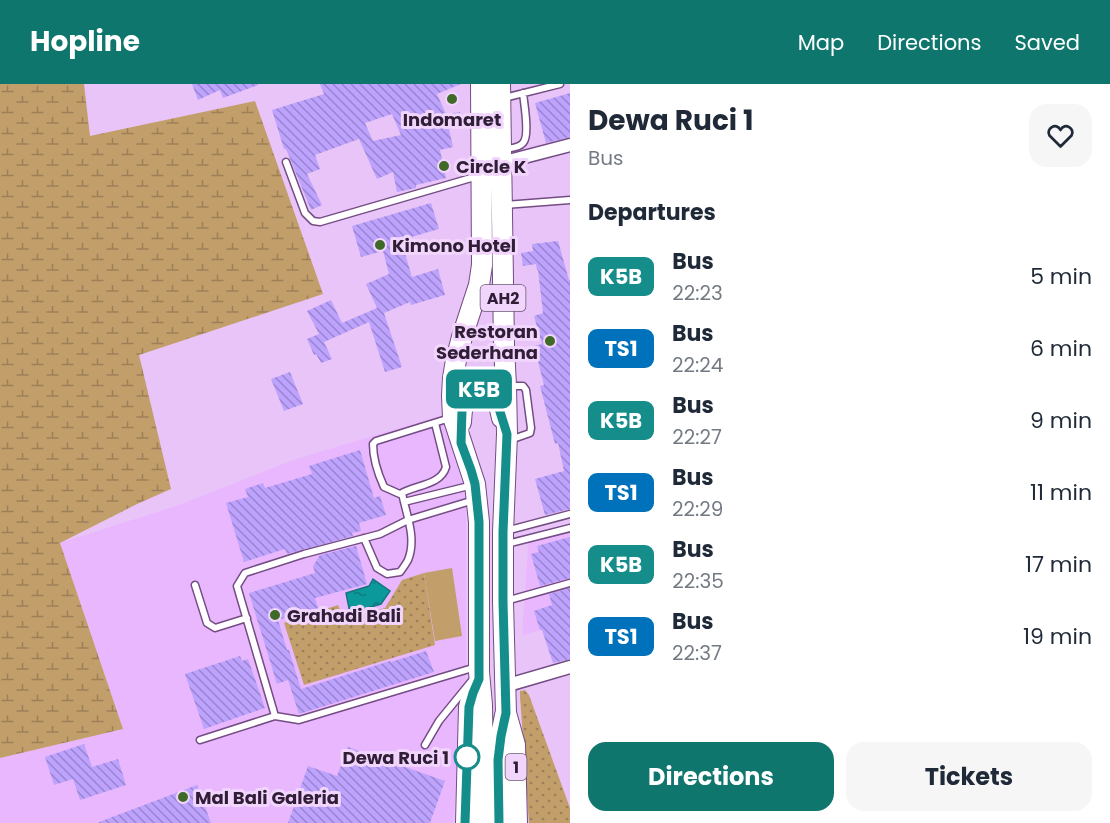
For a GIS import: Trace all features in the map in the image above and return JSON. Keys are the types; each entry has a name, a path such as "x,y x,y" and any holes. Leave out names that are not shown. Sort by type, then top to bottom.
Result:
{"highway":[{"name":"AH2","path":"497,87 501,156 507,438 503,539 506,713"},
{"name":"AH2","path":"479,672 479,522 476,492 461,443 444,420 456,360 477,294 482,266 482,174 497,87"},
{"path":"461,443 464,398 476,389 487,389 495,396 507,438"},
{"path":"465,823 469,707 479,672"},
{"path":"479,672 483,769 481,823"},
{"path":"499,823 498,760 506,713"},
{"name":"1","path":"506,713 515,745 517,823"}],"street":[{"path":"501,156 570,145"},
{"path":"505,686 570,668"}],"lane":[{"path":"497,87 523,93 560,84"},
{"path":"501,156 523,144 527,137 523,93"},
{"path":"286,162 305,213 313,220 320,222 482,174"},
{"path":"501,206 570,200"},
{"path":"364,538 377,568 387,574 400,572 408,559 412,542 408,520 403,499 402,493 439,479 446,467 444,420 376,441 373,444 374,459 384,487 403,499 476,492"},
{"path":"275,716 237,586 245,573 304,554 380,534 476,492"},
{"path":"503,539 570,514"},
{"path":"503,539 570,528"},
{"path":"503,602 570,583"},
{"path":"195,585 207,623 215,628 247,618"},
{"path":"200,740 275,716 298,720 479,672"},
{"path":"425,745 439,721 479,672"}],"shaded area":[{"name":"Grahadi Bali","path":"443,415 466,497 466,686 453,823 0,823 0,758 123,729 60,543 179,505 296,459"},
{"path":"570,523 570,622 522,635 529,534"}],"green space":[{"path":"0,84 84,84 90,136 255,101 323,294 139,355 171,489 60,543 123,729 0,758"},
{"path":"452,568 462,636 435,641 424,573"},
{"path":"424,573 435,645 304,685 284,623 338,605 344,619 385,608 402,580"},
{"path":"525,690 529,695 570,808 570,823 529,823 520,696 520,691"}],"water":[{"path":"373,579 390,591 381,604 350,613 346,593 369,586"}],"building":[{"path":"192,84 258,85 223,98 220,90 198,100"},
{"path":"320,84 461,84 437,94 446,114 460,112 462,127 449,129 453,147 440,150 446,178 397,192 393,172 377,179 359,139 315,155 320,169 307,174 322,205 311,210 286,149 284,149 272,110 324,94","holes":["392,114 401,135 373,141 365,123"]},
{"path":"570,93 570,137 546,143 535,103"},
{"path":"431,203 439,229 401,240 412,277 438,269 445,295 411,305 410,302 384,313 402,367 385,372 369,322 324,342 332,359 321,363 316,354 314,355 307,339 319,334 307,311 331,300 342,323 377,308 366,284 389,274 383,251 361,257 352,226"},
{"path":"558,241 570,280 570,509 545,515 535,479 564,471 558,443 555,444 540,386 544,385 534,346 542,344 534,316 543,313 538,270 536,264 523,266 521,253 533,251 532,244"},
{"path":"290,372 303,404 284,411 271,379"},
{"path":"360,450 374,498 380,496 386,515 359,523 361,531 352,533 353,536 287,554 285,549 244,562 226,503 248,497 245,489 263,483 265,488 312,474 309,466"},
{"path":"570,537 570,578 540,586 531,554 539,552 537,546"},
{"path":"356,546 367,584 315,598 318,608 278,620 301,689 426,651 434,672 299,714 288,680 277,684 249,593 315,573 313,566 320,555"},
{"path":"570,588 570,659 553,663 534,611 552,605 549,594"},
{"path":"240,656 242,661 248,659 265,708 204,729 185,674"},
{"path":"84,744 92,767 118,759 126,785 80,800 73,779 54,785 45,757"},
{"path":"348,747 445,781 430,823 288,823 308,766 337,776"},
{"name":"Mal Bali Galeria","path":"197,785 211,823 99,823 99,822"}],"bus line":[{"name":"K5B","path":"465,823 469,707 479,679 479,522 475,484 461,443 461,424 464,398 471,391 481,388 487,389 495,396 507,434 503,532 506,713 498,760 499,823"}],"place":[{"name":"Indomaret","path":"452,99"},
{"name":"Circle K","path":"444,166"},
{"name":"Kimono Hotel","path":"380,245"},
{"name":"Restoran Sederhana","path":"550,341"},
{"name":"Grahadi Bali","path":"275,615"},
{"name":"Dewa Ruci 1","path":"467,757"},
{"name":"Mal Bali Galeria","path":"183,797"}]}
